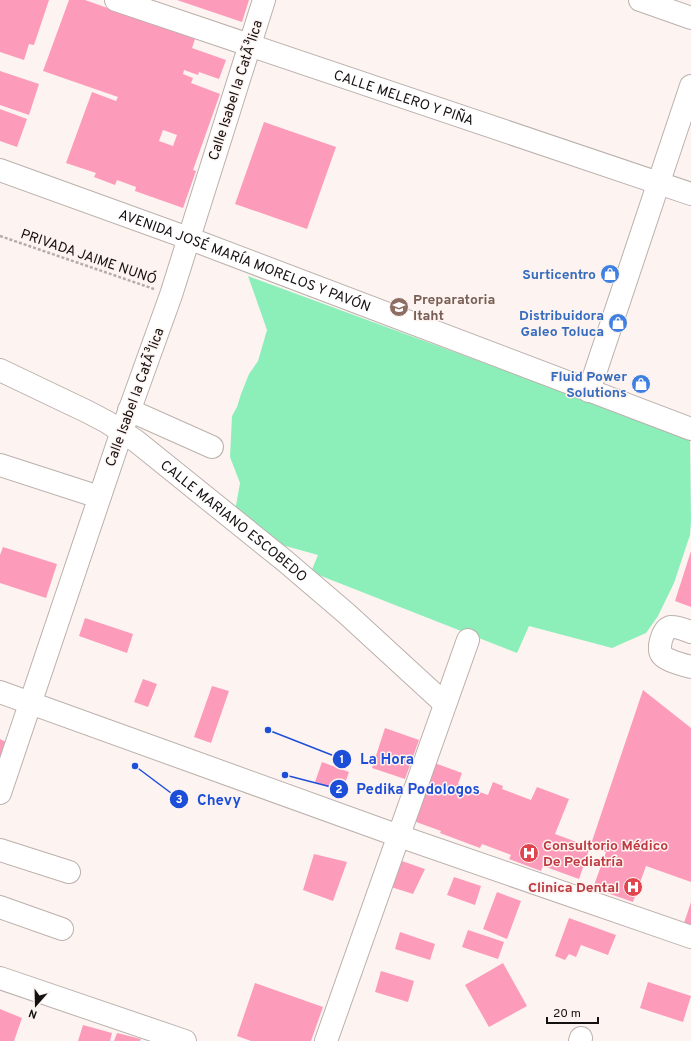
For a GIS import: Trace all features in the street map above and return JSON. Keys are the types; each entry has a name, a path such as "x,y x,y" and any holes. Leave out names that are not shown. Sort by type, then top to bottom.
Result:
{"street":[{"name":"Calle Isabel la CatÃ³lica","path":"0,793 99,497 171,295 264,0"},
{"path":"640,0 691,18"},
{"name":"CALLE MELERO Y PIÑA","path":"129,2 168,8 249,44 691,194"},
{"path":"589,391 691,86"},
{"name":"AVENIDA JOSÉ MARÍA MORELOS Y PAVÓN","path":"0,170 188,238 691,429"},
{"name":"CALLE MARIANO ESCOBEDO","path":"0,370 88,412 122,431 149,451 285,561 446,704"},
{"path":"129,410 212,447"},
{"path":"0,465 99,497"},
{"path":"691,632 675,627 666,629 660,652 665,658 691,667"},
{"path":"326,1041 468,640"},
{"path":"0,692 399,836 691,937"},
{"path":"0,850 69,872"},
{"path":"0,907 62,929"},
{"path":"0,978 180,1040"}],"path":[{"name":"PRIVADA JAIME NUNÓ","path":"0,236 171,295"}],"green space":[{"path":"248,276 690,439 690,535 674,583 658,616 646,633 612,648 529,626 517,653 311,572 318,555 271,542 235,511 240,483 230,457 232,416 237,407 249,374 258,361 267,330"}],"building":[{"path":"0,0 49,0 34,45 29,44 24,60 0,52"},
{"path":"69,0 85,0 195,39 192,48 226,60 219,79 199,72 198,75 184,70 183,74 193,78 191,83 220,94 193,170 196,171 183,208 135,191 136,187 117,180 115,185 94,177 96,173 66,163 92,92 116,101 118,97 43,71","holes":["163,130 177,135 173,146 159,141"]},
{"path":"177,0 249,0 242,22"},
{"path":"0,71 39,84 29,115 0,105"},
{"path":"0,109 27,119 17,147 0,141"},
{"path":"264,122 336,147 307,229 235,204"},
{"path":"3,547 57,564 46,598 0,583 0,555"},
{"path":"691,551 691,607 675,601"},
{"path":"85,618 133,634 127,653 79,636"},
{"path":"143,679 157,684 148,707 134,702"},
{"path":"212,686 229,691 211,743 194,737"},
{"path":"643,690 691,728 691,882 646,866 633,902 593,888 606,852 590,847"},
{"path":"385,728 419,740 405,779 372,768"},
{"path":"0,739 6,742 0,759"},
{"path":"429,761 462,773 458,784 488,795 493,782 503,786 502,789 531,800 537,787 569,799 555,834 590,847 579,879 543,866 541,871 509,859 511,855 482,844 480,848 408,819"},
{"path":"322,762 349,772 342,792 315,782"},
{"path":"314,854 347,862 333,901 303,890"},
{"path":"396,859 425,869 413,894 388,886"},
{"path":"454,877 481,886 475,905 447,895"},
{"path":"497,892 521,901 507,939 483,929"},
{"path":"691,902 691,925 684,923"},
{"path":"569,918 616,935 608,955 581,945 576,957 569,954 565,960 555,956"},
{"path":"468,930 504,942 498,959 462,947"},
{"path":"400,932 435,944 430,960 395,949"},
{"path":"503,963 527,1006 489,1027 465,985"},
{"path":"381,971 414,981 408,1002 375,992"},
{"path":"648,982 691,996 683,1022 640,1008"},
{"path":"255,983 323,1007 311,1041 251,1041 237,1036"},
{"path":"0,1009 22,1018 14,1041 0,1041"},
{"path":"83,1025 112,1033 110,1041 78,1041"},
{"path":"117,1033 141,1039 140,1041 114,1041"}],"place":[{"name":"Surticentro","path":"610,274"},
{"name":"Preparatoria Itaht","path":"399,307"},
{"name":"Distribuidora Galeo Toluca","path":"618,323"},
{"name":"Fluid Power Solutions","path":"641,384"},
{"name":"La Hora","path":"268,730"},
{"name":"Chevy","path":"135,766"},
{"name":"Pedika Podologos","path":"285,775"},
{"name":"Consultorio Médico De Pediatría","path":"529,853"},
{"name":"Clinica Dental","path":"633,887"}]}
